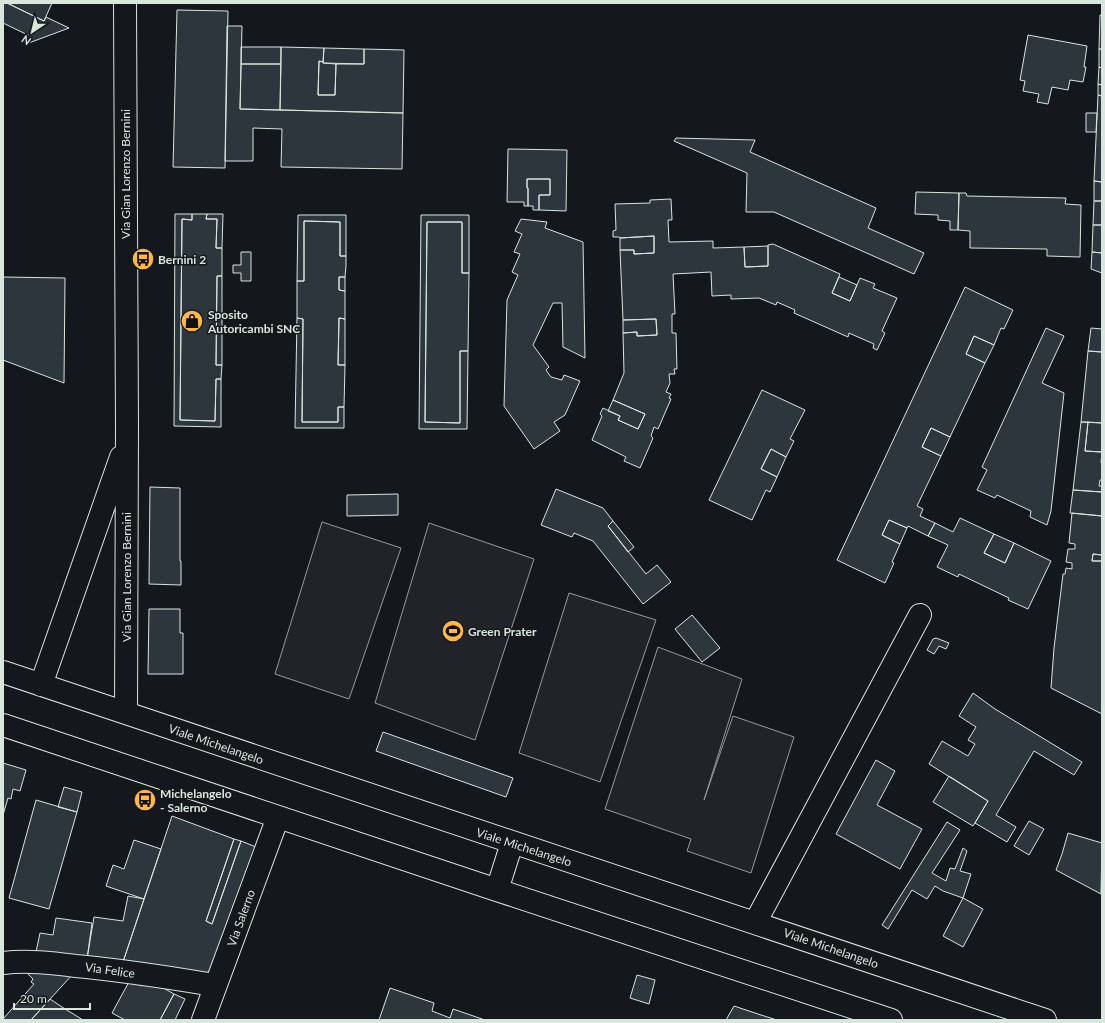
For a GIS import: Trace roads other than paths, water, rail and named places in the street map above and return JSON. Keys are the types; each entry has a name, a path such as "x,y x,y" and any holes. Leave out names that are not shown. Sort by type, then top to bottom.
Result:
{"street":[{"name":"Via Gian Lorenzo Bernini","path":"124,3 126,713"},
{"name":"Via Gian Lorenzo Bernini","path":"41,685 126,441"},
{"path":"755,923 920,614"},
{"name":"Viale Michelangelo","path":"3,672 1045,1020"},
{"path":"3,725 891,1020"},
{"name":"Via Salerno","path":"203,1020 278,817"},
{"path":"497,890 512,843"},
{"name":"Via Felice","path":"3,962 45,962 216,985"}],"place":[{"name":"Bernini 2","path":"143,259"},
{"name":"Sposito Autoricambi SNC","path":"192,321"},
{"name":"Green Prater","path":"453,631"},
{"name":"Michelangelo - Salerno","path":"145,800"}]}
